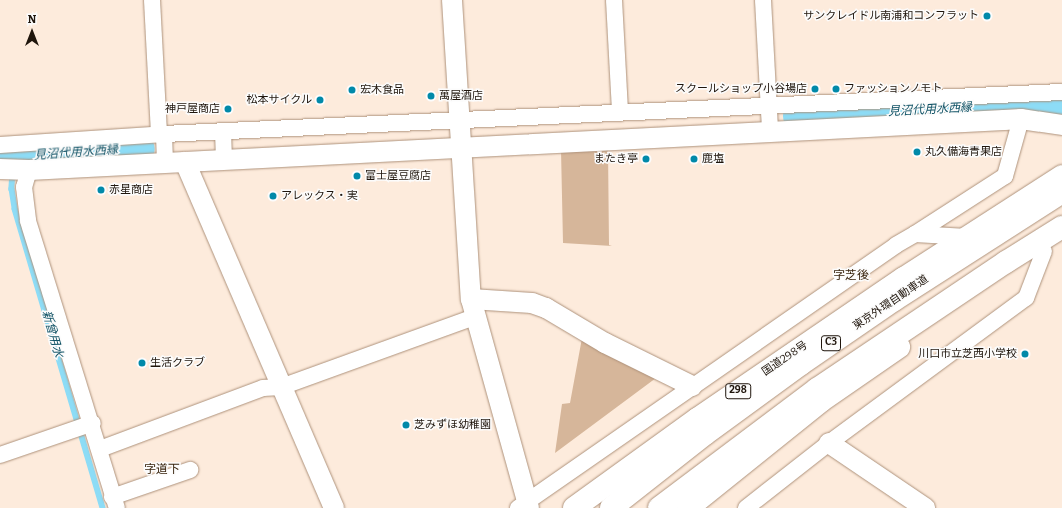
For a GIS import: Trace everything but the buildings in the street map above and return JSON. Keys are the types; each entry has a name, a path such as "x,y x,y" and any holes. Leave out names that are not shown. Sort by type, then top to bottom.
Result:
{"highway":[{"name":"国道298号","path":"574,508 697,419 904,278 1062,176"},
{"name":"東京外環自動車道","path":"611,508 705,434 814,356 894,300 1062,192"},
{"path":"659,508 817,389 968,287 1062,227"},
{"path":"688,508 821,401 940,318 1062,239"}],"street":[{"path":"152,0 165,163"},
{"path":"452,0 463,148 472,308 525,506 692,386 915,234 1005,176 1021,119"},
{"path":"614,0 620,112"},
{"path":"763,0 770,131"},
{"path":"8,162 162,135 768,104 1062,92"},
{"path":"8,162 165,163 1021,119 1062,125"},
{"path":"223,131 224,160"},
{"path":"8,162 24,187 28,221 100,449 115,502 190,470"},
{"path":"185,162 334,508"},
{"path":"915,234 967,237"},
{"path":"746,508 829,443 1026,298 1044,251"},
{"path":"100,449 263,388 281,386 472,308 532,303 546,308 605,343 692,386"},
{"path":"0,455 70,433 91,424"},
{"path":"829,443 915,506"}],"shaded area":[{"path":"608,149 609,245 612,246 563,243 561,150"},
{"path":"582,338 656,378 555,453 562,404 570,403"}],"waterway":[{"name":"見沼代用水西縁","path":"799,116 1062,103"},
{"name":"見沼代用水西縁","path":"14,158 139,149"},
{"name":"新曾用水","path":"0,161 14,158 12,189 15,209 103,508"}],"place":[{"name":"サンクレイドル南浦和コンフラット","path":"987,16"},
{"name":"スクールショップ小谷場店","path":"815,89"},
{"name":"ファッションノモト","path":"836,89"},
{"name":"宏木食品","path":"352,90"},
{"name":"萬屋酒店","path":"431,96"},
{"name":"松本サイクル","path":"320,100"},
{"name":"神戸屋商店","path":"228,109"},
{"name":"丸久備海青果店","path":"917,152"},
{"name":"またき亭","path":"646,159"},
{"name":"鹿塩","path":"694,159"},
{"name":"富士屋豆腐店","path":"357,176"},
{"name":"赤星商店","path":"101,190"},
{"name":"アレックス・実","path":"273,196"},
{"name":"川口市立芝西小学校","path":"1025,354"},
{"name":"生活クラブ","path":"142,363"},
{"name":"芝みずほ幼稚園","path":"406,425"}],"district":[{"name":"字芝後","path":"851,276"},
{"name":"字道下","path":"162,470"}]}
